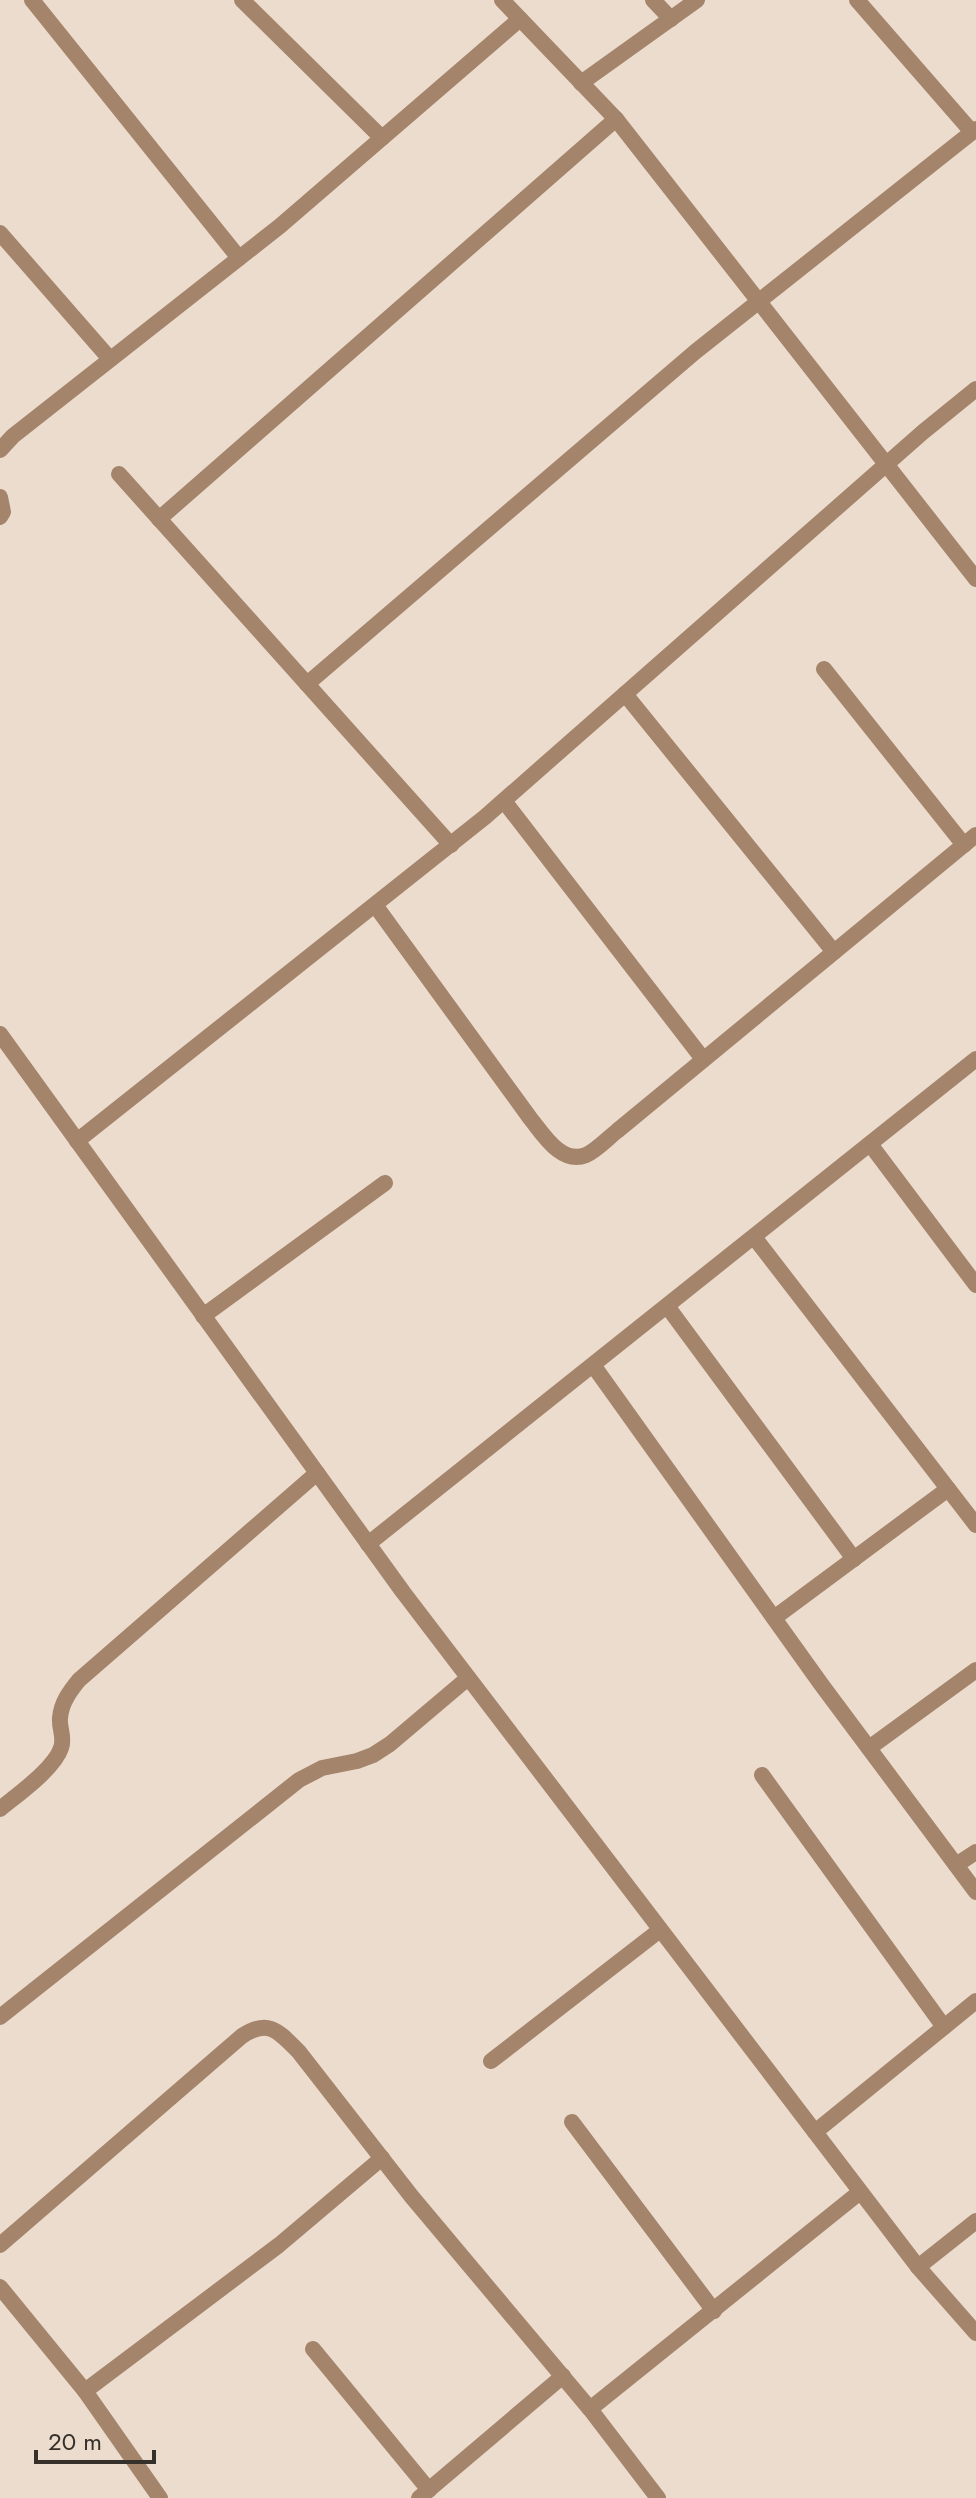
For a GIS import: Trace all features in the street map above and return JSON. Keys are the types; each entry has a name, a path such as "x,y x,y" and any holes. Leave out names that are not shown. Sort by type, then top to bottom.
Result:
{"street":[{"path":"32,0 239,258"},
{"path":"242,0 382,138"},
{"path":"502,0 616,119 976,579"},
{"path":"653,0 671,19"},
{"path":"581,83 697,0"},
{"path":"307,684 695,352 974,130 857,0"},
{"path":"0,450 13,436 239,258 520,19"},
{"path":"159,519 616,119"},
{"path":"0,233 110,359"},
{"path":"77,1141 504,801 886,464 976,389"},
{"path":"119,474 451,845"},
{"path":"0,497 3,512 0,517"},
{"path":"375,905 556,1150 571,1157 586,1155 970,840 824,669"},
{"path":"625,694 834,952"},
{"path":"504,801 703,1059"},
{"path":"0,1034 468,1678 918,2267 976,2333"},
{"path":"368,1544 976,1059"},
{"path":"870,1144 976,1285"},
{"path":"203,1316 385,1183"},
{"path":"754,1237 976,1525"},
{"path":"667,1306 854,1559"},
{"path":"593,1365 976,1892"},
{"path":"0,1809 48,1768 61,1752 64,1738 60,1719 67,1693 79,1680 317,1473"},
{"path":"774,1618 948,1489"},
{"path":"869,1748 976,1670"},
{"path":"0,2017 299,1780 322,1768 373,1755 468,1678"},
{"path":"762,1775 944,2027"},
{"path":"956,1865 976,1852"},
{"path":"491,2061 660,1930"},
{"path":"815,2132 976,2001"},
{"path":"0,2245 254,2027 268,2027 281,2033 590,2409 658,2498"},
{"path":"572,2122 714,2311"},
{"path":"85,2391 279,2245 382,2158"},
{"path":"590,2409 860,2192"},
{"path":"918,2267 976,2221"},
{"path":"0,2287 85,2391 160,2498"},
{"path":"313,2349 424,2494 563,2376"}]}
